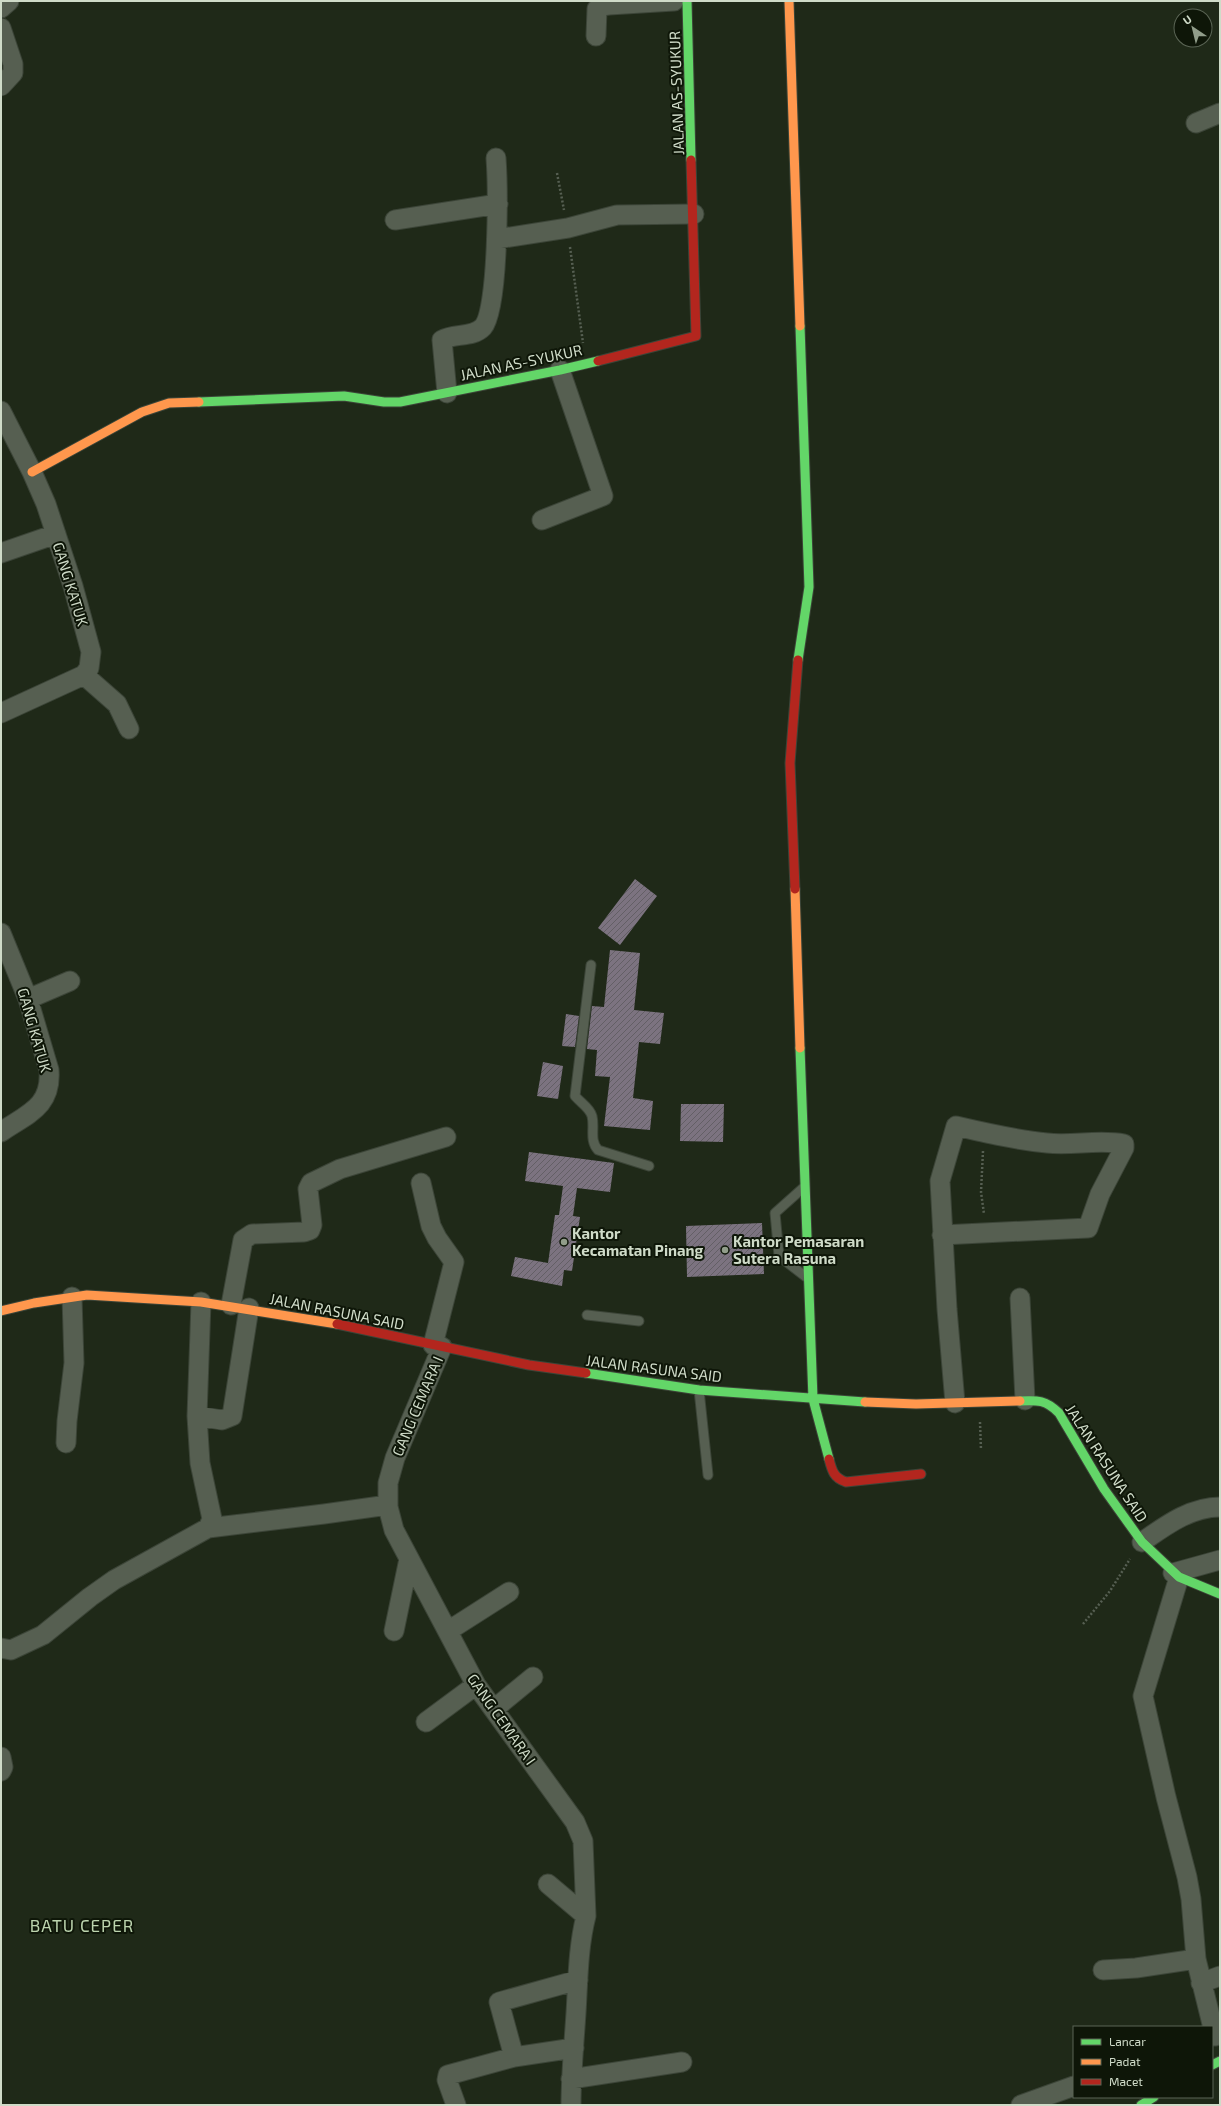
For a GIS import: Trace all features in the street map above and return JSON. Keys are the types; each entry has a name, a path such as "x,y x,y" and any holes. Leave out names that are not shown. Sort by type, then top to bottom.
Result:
{"main road":[{"name":"JALAN AS-SYUKUR","path":"32,472 142,412 169,404 344,396 384,402 400,402 560,370 696,336 694,214 687,1"},
{"path":"789,1 809,587 795,683 790,763 813,1399 833,1473 838,1479 846,1482 921,1474"},
{"name":"JALAN RASUNA SAID","path":"3,1308 72,1297 105,1296 201,1302 323,1321 529,1365 699,1390 813,1399 916,1404 1037,1400 1050,1404 1059,1412 1104,1489 1142,1542 1176,1575 1220,1594"},
{"path":"1141,2105 1152,2098"}],"street":[{"path":"1,8 9,1"},
{"path":"596,36 597,9 601,6 609,3 674,1"},
{"path":"1,28 13,64 13,73 1,86"},
{"path":"1196,123 1220,113"},
{"path":"447,392 442,340 447,337 472,333 482,328 489,316 497,239 498,204 496,158"},
{"path":"395,220 498,204"},
{"path":"497,239 568,228 617,215 694,214"},
{"path":"542,520 603,496 560,370"},
{"name":"GANG KATUK","path":"1,411 32,472 56,534 73,586 91,652 89,668 84,675"},
{"path":"1,553 56,534"},
{"path":"1,714 84,675 117,704 130,729"},
{"name":"GANG KATUK","path":"1,933 28,999 49,1070 48,1092 43,1101 35,1109 1,1132"},
{"path":"28,999 70,981"},
{"path":"942,1235 1088,1228 1100,1194 1124,1148 1124,1144 1048,1144 984,1133 956,1126 940,1181 942,1235 955,1403"},
{"path":"197,1416 222,1420 232,1416 244,1240 252,1234 304,1232 310,1230 312,1225 308,1189 311,1183 340,1169 446,1136"},
{"name":"GANG CEMARA I","path":"421,1183 431,1226 437,1238 454,1262 438,1346 395,1458 388,1483 388,1505 394,1530 476,1685 567,1809 580,1831 583,1841 586,1916 583,1928 578,1980 571,2079 572,2105"},
{"path":"66,1443 66,1421 74,1363 72,1297"},
{"path":"1020,1298 1025,1400"},
{"path":"201,1302 197,1416 200,1463 212,1519 208,1528"},
{"path":"1,1648 11,1650 43,1635 90,1597 114,1580 208,1528 388,1505"},
{"path":"1142,1542 1170,1523 1196,1510 1220,1506"},
{"path":"394,1631 409,1559"},
{"path":"1213,2026 1200,1983 1196,1959 1191,1899 1187,1877 1167,1802 1144,1696 1176,1575 1220,1560"},
{"path":"448,1631 508,1592"},
{"path":"494,1709 533,1677"},
{"path":"426,1722 476,1685"},
{"path":"1,1757 3,1767 1,1771"},
{"path":"548,1884 586,1916"},
{"path":"1103,1970 1136,1968 1196,1959"},
{"path":"1200,1983 1220,1976"},
{"path":"514,2057 500,2002 578,1980"},
{"path":"1213,2026 1216,2036"},
{"path":"456,2105 447,2080 448,2075 514,2057 574,2048"},
{"path":"571,2079 682,2062"},
{"path":"1021,2105 1073,2086"}],"lane":[{"path":"591,965 575,1096 590,1112 592,1117 593,1142 598,1150 649,1166"},
{"path":"805,1186 775,1213 779,1256 808,1279"},
{"path":"587,1315 639,1321"},
{"path":"699,1390 708,1475"}],"path":[{"path":"557,173 568,228 586,363"},
{"path":"984,1133 981,1192 987,1234"},
{"path":"979,1402 981,1450"},
{"path":"1083,1624 1110,1591 1142,1542"}],"building":[{"path":"635,879 657,896 620,945 598,928"},
{"path":"610,950 640,953 634,1010 664,1013 660,1044 639,1042 633,1098 653,1101 650,1130 604,1126 610,1077 595,1076 597,1050 587,1049 592,1006 604,1007"},
{"path":"566,1014 579,1016 575,1047 562,1046"},
{"path":"543,1062 563,1066 558,1099 537,1096"},
{"path":"681,1104 724,1104 723,1142 680,1141"},
{"name":"Kantor Kecamatan Pinang","path":"529,1152 614,1163 610,1192 577,1188 573,1216 580,1217 572,1271 564,1270 562,1286 511,1276 515,1257 548,1263 555,1215 559,1215 563,1186 525,1181"},
{"name":"Kantor Pemasaran Sutera Rasuna","path":"762,1223 764,1274 687,1277 686,1226"}],"traffic: fast":[{"path":"687,1 691,160"},
{"path":"798,660 809,587 800,326"},
{"path":"199,402 344,396 384,402 400,402 598,361"},
{"path":"800,1048 813,1399 829,1459"},
{"path":"586,1373 699,1390 865,1402"},
{"path":"1020,1401 1046,1403 1059,1413 1104,1489 1142,1542 1179,1577 1220,1594"},
{"path":"1213,2064 1220,2061"},
{"path":"1141,2105 1152,2098"}],"traffic: slow":[{"path":"789,1 800,326"},
{"path":"32,472 142,412 169,403 199,402"},
{"path":"795,889 800,1048"},
{"path":"1,1311 34,1303 87,1295 201,1302 337,1324"},
{"path":"865,1402 916,1404 1020,1401"}],"traffic: jam":[{"path":"598,361 696,336 691,160"},
{"path":"795,889 790,763 798,660"},
{"path":"337,1324 529,1365 586,1373"},
{"path":"829,1459 834,1474 846,1482 921,1474"}],"place":[{"name":"Kantor Kecamatan Pinang","path":"564,1242"},
{"name":"Kantor Pemasaran Sutera Rasuna","path":"725,1250"}],"district":[{"name":"BATU CEPER","path":"82,1925"}]}
